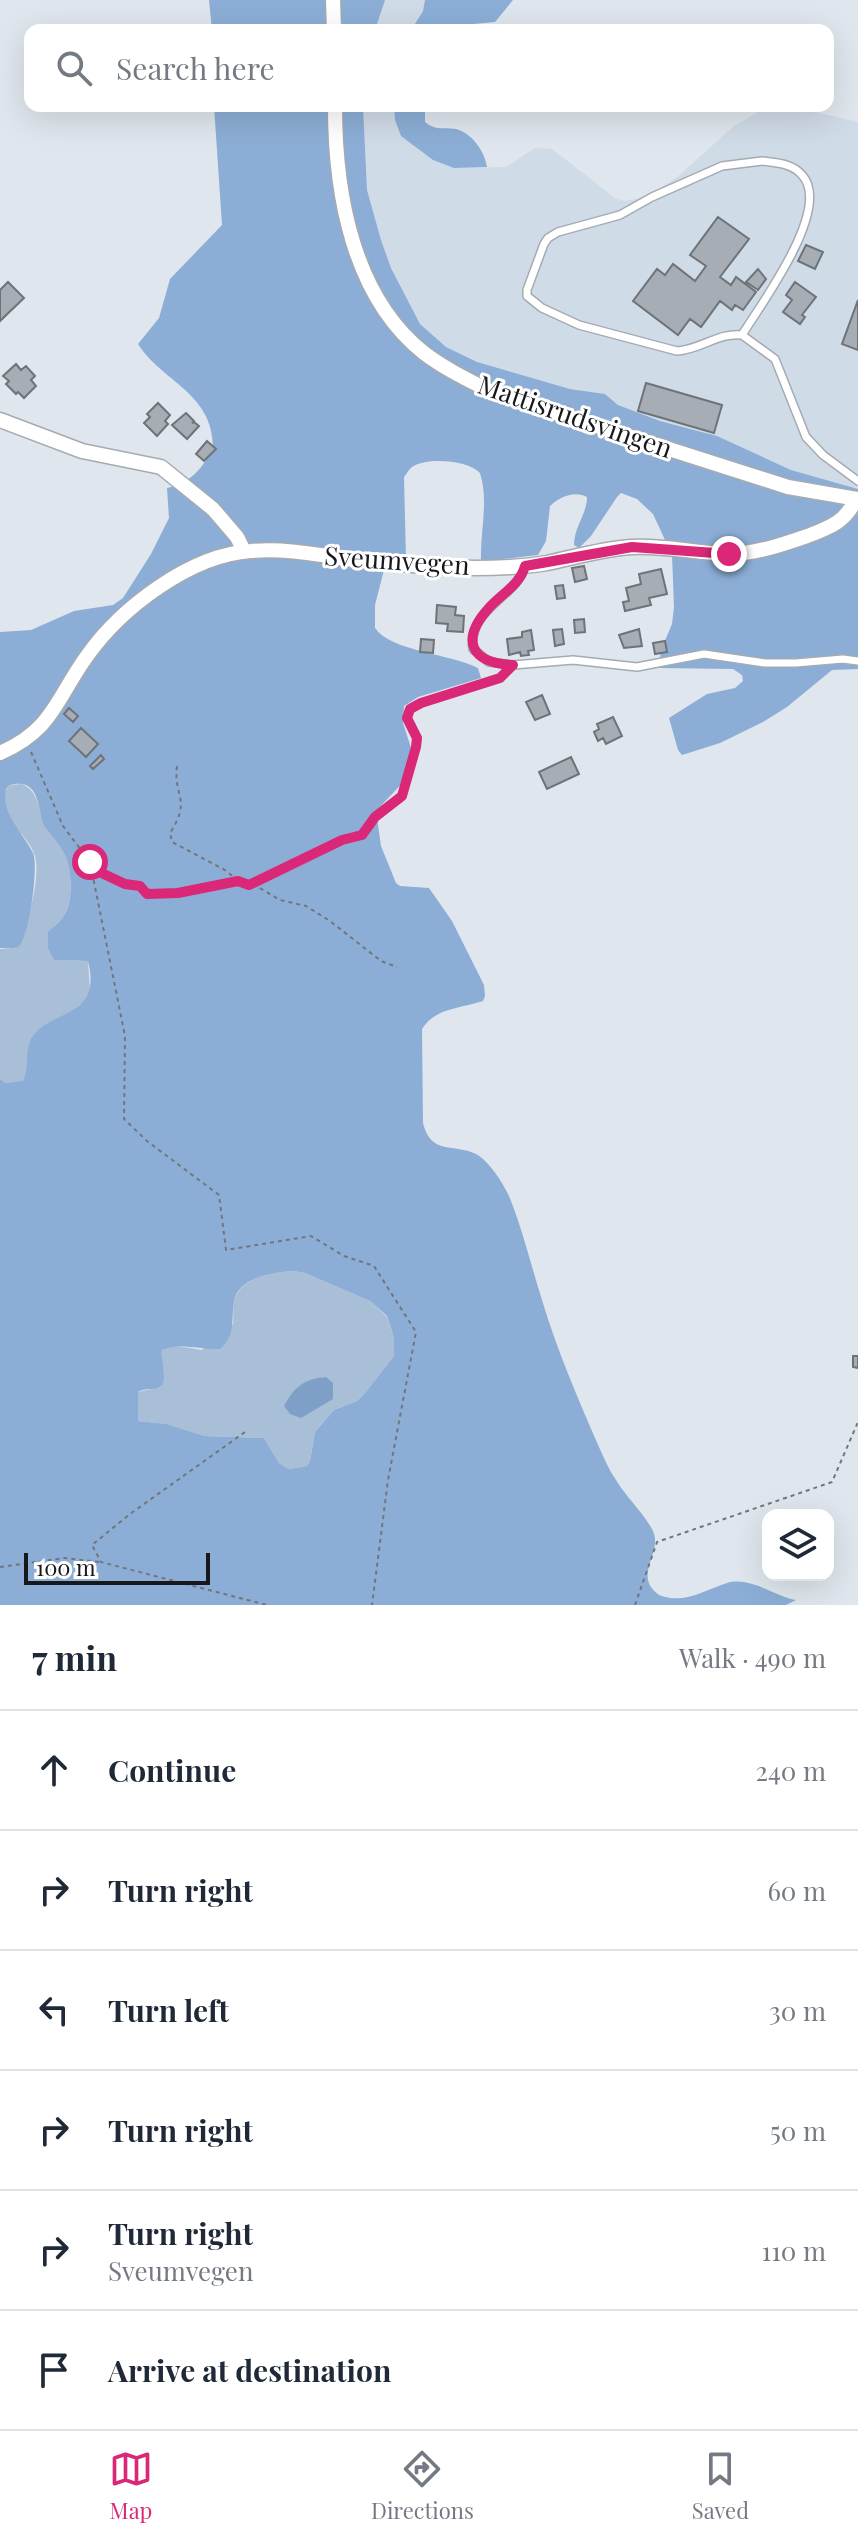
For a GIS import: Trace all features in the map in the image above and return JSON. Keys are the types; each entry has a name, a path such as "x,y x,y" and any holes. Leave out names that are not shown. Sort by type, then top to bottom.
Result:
{"street":[{"path":"333,0 334,24"},
{"name":"Mattisrudsvingen","path":"335,112 338,181 354,245 375,294 402,332 424,353 494,393 788,487 857,498"},
{"path":"0,420 82,451 161,467 213,509 237,537 244,551"},
{"name":"Sveumvegen","path":"0,753 26,740 46,723 91,651 128,611 202,563 244,551 292,552 434,566 525,566 632,547 729,554 759,551 836,524 857,498"}],"lane":[{"path":"742,335 773,289 807,217 810,186 801,173 789,165 762,161 722,166 620,215 558,232 544,244 527,290 529,298 542,308 579,325 677,351 726,336 742,335 775,359 806,437 823,455 858,481"},
{"path":"525,566 518,581 482,616 473,638 473,649 481,658 500,665 573,660 637,667 704,654 765,663 858,661"}],"path":[{"path":"177,766 176,777 183,799 177,822 170,833 172,842 249,885 342,840 362,835 375,817 402,796 417,738 407,718 410,709 500,678 513,665"},
{"path":"26,740 63,826 90,862 125,1036 124,1119 147,1141 219,1195 226,1250 311,1236 344,1256 374,1266 416,1332 388,1480 372,1605"},
{"path":"91,868 125,884 140,886 147,894 178,893 238,881"},
{"path":"252,883 280,900 306,906 381,961 397,967"},
{"path":"635,1605 657,1542 832,1482 858,1422"},
{"path":"101,1562 92,1545 245,1432"},
{"path":"0,1567 64,1558 101,1562 267,1605"}],"shaded area":[{"path":"209,0 385,0 377,24 211,24"},
{"path":"385,0 425,0 425,6 414,24 377,24"},
{"path":"425,0 513,0 495,22 415,24 423,11"},
{"path":"214,112 363,112 367,190 381,240 391,268 420,324 446,347 477,362 570,389 605,394 618,405 660,421 717,436 791,470 858,489 858,669 832,670 787,707 763,722 720,743 682,755 669,718 707,694 735,688 743,681 742,675 733,669 659,668 674,607 672,555 653,514 637,499 621,493 579,548 574,545 575,538 587,497 572,494 562,497 550,506 546,541 538,555 487,561 481,560 484,505 480,473 457,463 437,461 419,464 404,477 406,559 385,566 375,605 375,628 383,636 407,647 478,668 481,678 418,697 404,706 403,723 412,751 411,774 376,811 381,846 396,883 429,888 452,921 484,985 483,1001 434,1016 422,1029 423,1123 427,1133 437,1144 481,1157 509,1196 554,1337 583,1411 611,1472 652,1529 655,1546 648,1571 651,1587 659,1595 677,1598 727,1583 744,1582 796,1600 786,1605 0,1605 0,1079 6,1083 23,1081 31,1039 39,1029 81,1004 88,994 91,980 88,961 54,960 48,949 48,932 62,919 68,908 71,885 69,868 63,851 44,825 35,795 22,784 9,786 5,798 10,815 35,860 32,902 26,931 18,947 0,948 0,632 31,630 74,611 113,605 123,598 169,518 167,488 182,483 194,474 213,449 211,430 196,401 160,369 138,344 159,318 170,279 222,225","holes":["294,1271 370,1301 387,1316 394,1338 394,1356 357,1401 334,1410 315,1432 307,1466 289,1469 279,1463 264,1438 205,1436 167,1424 138,1421 138,1392 162,1385 162,1350 183,1346 220,1349 231,1333 237,1293 250,1281"]},
{"path":"363,112 394,112 395,120 454,168 506,167 535,148 552,149 615,198 626,201 648,196 677,177 734,126 758,112 815,112 858,122 858,489 791,470 717,436 660,421 618,405 605,394 570,389 477,362 446,347 420,324 391,268 367,191"},
{"path":"394,112 425,112 425,122 432,127 456,129 472,139 481,149 487,167 454,168 433,160 401,136"},
{"path":"22,784 34,795 45,825 64,852 69,866 68,908 48,933 48,949 54,960 88,961 90,990 85,1001 28,1048 28,1072 23,1082 6,1083 0,1079 0,949 16,948 28,916 36,877 35,856 27,840 10,820 4,805 8,787"},
{"path":"294,1271 370,1301 387,1317 394,1338 394,1356 365,1393 357,1401 334,1410 315,1432 307,1466 289,1469 279,1463 264,1438 205,1436 167,1424 138,1421 138,1392 160,1387 164,1372 160,1361 162,1350 176,1346 202,1350 233,1324 234,1301 245,1285 269,1274"},
{"path":"326,1377 333,1383 333,1399 301,1418 290,1414 284,1406 296,1389 306,1382"}],"building":[{"path":"718,217 749,239 720,277 731,285 736,277 756,292 743,310 735,305 732,310 720,301 701,327 690,319 678,335 633,301 657,269 665,275 673,264 695,281 706,266 690,255"},
{"path":"806,245 823,252 815,269 798,261"},
{"path":"758,269 766,279 758,290 746,282"},
{"path":"8,282 24,298 0,321 0,290"},
{"path":"795,282 816,297 802,315 805,317 800,324 783,312 792,300 786,295"},
{"path":"858,300 858,350 842,344"},
{"path":"16,364 21,370 26,366 35,376 31,380 36,386 24,398 6,384 9,381 3,376"},
{"path":"646,383 722,405 714,433 638,411"},
{"path":"158,403 170,415 165,421 168,424 157,436 144,423 150,417 147,414"},
{"path":"186,413 194,421 192,423 199,426 187,439 172,425"},
{"path":"207,441 216,449 204,461 196,454"},
{"path":"584,566 587,579 575,582 572,568"},
{"path":"661,569 667,594 649,598 651,605 625,611 623,602 629,601 626,588 641,584 639,574"},
{"path":"563,585 565,598 557,599 555,586"},
{"path":"437,605 456,607 455,615 464,616 463,632 447,631 448,624 436,623"},
{"path":"584,619 585,632 575,633 574,620"},
{"path":"562,629 564,644 555,646 553,630"},
{"path":"639,629 642,646 624,648 619,635"},
{"path":"531,630 534,650 528,651 529,655 521,656 520,652 509,655 507,639 522,637 522,632"},
{"path":"421,639 434,640 433,653 420,652"},
{"path":"665,641 667,652 655,654 653,643"},
{"path":"542,695 550,714 535,720 526,702"},
{"path":"69,708 78,716 73,722 64,714"},
{"path":"613,717 622,736 606,744 603,738 598,741 594,732 599,729 597,724"},
{"path":"81,728 98,744 86,757 69,741"},
{"path":"101,755 104,759 93,769 90,766"},
{"path":"571,757 579,774 547,789 539,772"},
{"path":"853,1356 858,1356 858,1368 853,1367"}],"route":[{"path":"90,862 91,868 125,884 140,886 147,894 178,893 238,881 249,885 342,840 362,835 375,817 402,796 417,738 407,718 410,709 500,678 513,665 500,665 481,658 472,644 482,616 518,581 525,566 613,548 652,547 729,554"}]}
